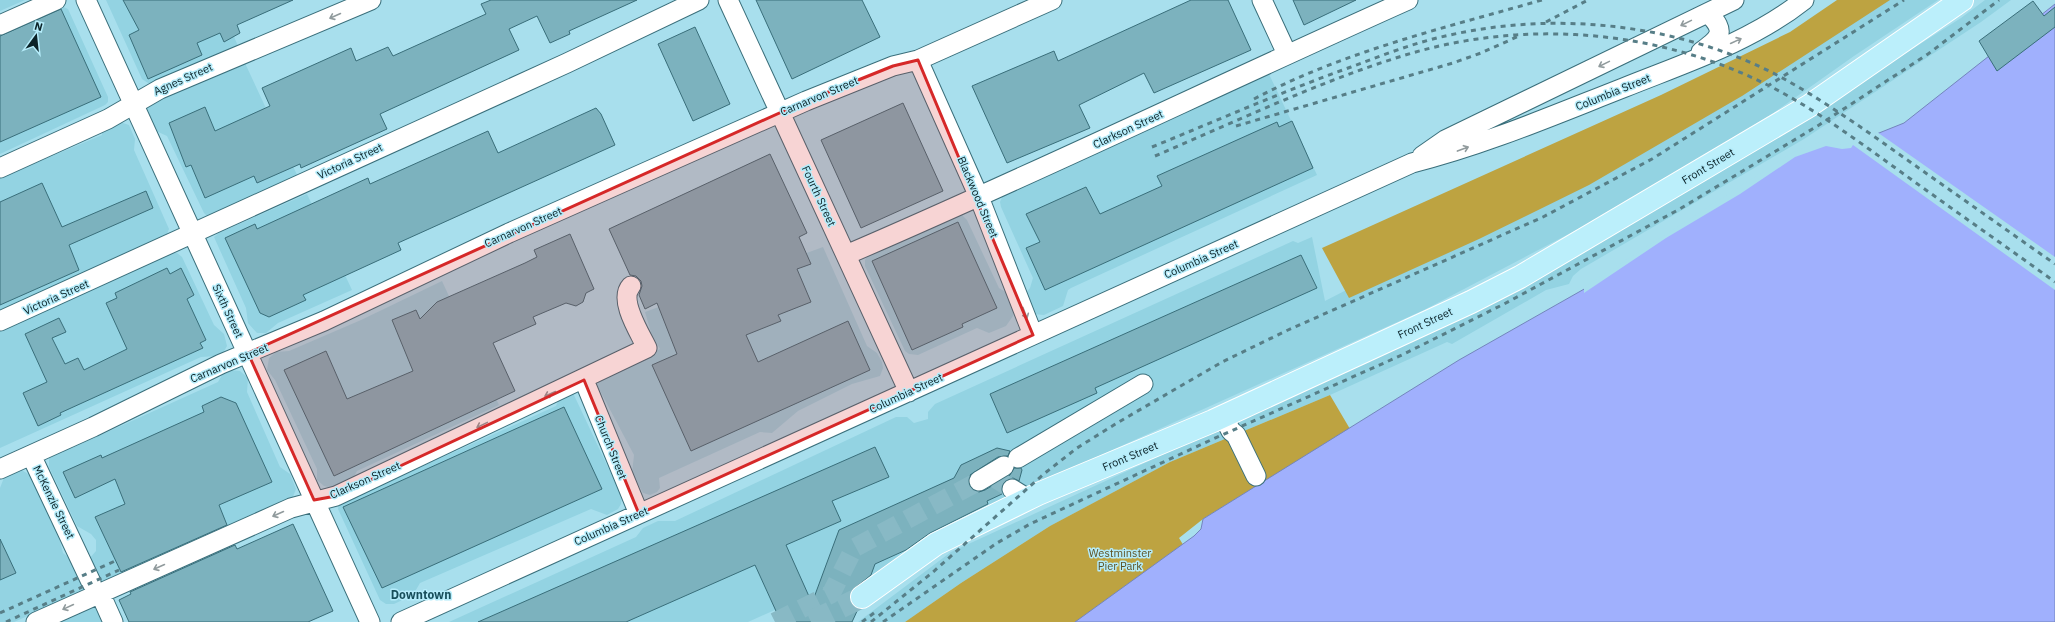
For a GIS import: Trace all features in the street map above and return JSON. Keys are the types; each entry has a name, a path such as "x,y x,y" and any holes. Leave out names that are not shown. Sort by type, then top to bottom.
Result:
{"main road":[{"name":"Front Street","path":"862,597 936,544 1020,494 1223,416 1472,302 1520,277 1809,106 1962,0"}],"street":[{"path":"0,25 56,0"},
{"name":"Sixth Street","path":"86,0 370,622"},
{"name":"Agnes Street","path":"0,168 108,119 153,93 242,53 277,41 371,0"},
{"name":"Victoria Street","path":"0,321 193,235 356,158 567,63 699,0"},
{"name":"Fourth Street","path":"728,0 909,392"},
{"name":"Carnarvon Street","path":"0,469 221,364 324,321 509,233 781,112 893,66 918,60 1052,0"},
{"path":"1262,0 1287,54"},
{"name":"Clarkson Street","path":"846,256 1107,139 1287,54 1408,0"},
{"name":"Columbia Street","path":"1412,163 1445,140 1734,0"},
{"name":"Columbia Street","path":"401,622 1412,163 1451,153 1688,62 1770,24 1804,0"},
{"path":"1688,62 1719,37 1719,26 1708,13"},
{"name":"Blackwood Street","path":"918,60 979,197 1034,335"},
{"name":"Clarkson Street","path":"36,622 96,587 292,508 314,500 336,496 517,408 584,380 647,348 628,308 626,296 631,286"},
{"name":"Church Street","path":"584,380 639,514"},
{"path":"997,472 1143,384"},
{"path":"1223,416 1231,431 1236,435 1256,476"},
{"name":"McKenzie Street","path":"31,455 96,587"},
{"path":"96,587 112,622"}],"highlighted area":[{"path":"918,60 1033,335 639,514 584,380 336,496 314,500 248,353 806,101 893,66"}],"shaded area":[{"path":"0,0 25,0 0,11"},
{"path":"106,0 218,0 238,46 152,84 148,83 142,79"},
{"path":"1859,0 1938,0 1854,56 1772,114 1622,206 1424,310 1041,482 879,576 806,596 748,622 449,622 636,537 643,528 658,521 675,521 896,417 907,417 914,423 928,419 928,412 935,404 1293,241 1298,243 1312,237 1325,301 1623,147"},
{"path":"1985,0 2011,0 1981,22 1804,139 1581,269 1573,276 1569,284 1546,290 1452,344 1447,342 1330,395 1170,462 1050,526 961,583 905,622 858,622 951,552 1443,326 1706,180 1961,18"},
{"path":"61,6 68,9 108,97 108,102 105,105 0,154 0,34"},
{"path":"244,61 298,177 207,216 204,213 167,136 156,131 147,108 150,103"},
{"path":"1268,72 1317,175 1071,288 1068,290 1063,306 1044,315 1033,314 1024,295 1030,288 1033,278 1001,207 1000,202 1003,195"},
{"path":"120,122 129,125 135,139 134,150 169,229 167,234 0,311 0,178 102,135 102,131"},
{"path":"307,194 352,290 278,323 266,333 257,333 248,323 246,308 214,237 219,233"},
{"path":"961,214 967,220 999,288 1007,293 1014,311 1013,316 1006,326 989,333 977,328 918,355 909,354 905,351 865,266 865,260 868,255"},
{"path":"823,247 867,346 877,353 882,362 883,368 880,376 852,384 798,411 772,433 760,432 659,478 660,488 657,492 650,495 643,493 632,473 634,455 597,385 599,380 660,349 652,336 645,312"},
{"path":"171,253 177,253 182,257 214,325 224,334 227,346 223,353 216,356 201,357 0,448 0,331"},
{"path":"442,281 499,405 357,471 353,479 332,488 324,486 317,480 317,469 275,380 267,370 269,358 276,352 289,351 361,320"},
{"path":"229,370 240,371 248,378 247,392 280,467 290,474 296,489 292,499 14,622 0,622 0,488 5,475 20,469 30,475 59,538 63,553 72,560 89,559 96,551 96,540 91,534 77,526 49,467 49,456 60,448 72,448 218,382 222,375"},
{"path":"573,393 622,497 621,504 618,509 607,515 591,509 420,583 413,595 394,604 386,604 380,600 338,509 339,504 556,406 559,399"},
{"path":"95,606 104,622 51,622"}],"green space":[{"path":"1837,0 1890,0 1742,96 1589,185 1479,239 1349,298 1322,248 1661,95 1790,32"},
{"name":"Westminster Pier Park","path":"1330,395 1350,429 1203,519 1179,538 1213,594 1152,622 905,622 961,583 1050,526 1170,462"}],"water":[{"path":"2055,4 2055,622 1075,622 1194,536 1201,529 1203,519 1459,360 1586,288 1794,154 1822,144 1844,147 1904,123"}],"pier":[{"path":"1877,132 2055,257 2055,290 1853,145 1851,148 1842,149 1826,146 1795,157 1740,194 1666,238 1584,293 1584,287 1793,152 1821,142 1844,145"}],"building":[{"path":"123,0 293,0 237,25 240,33 224,42 220,33 197,43 202,55 148,79 129,35 139,30"},
{"path":"491,0 637,0 569,31 570,34 550,43 537,16 509,29 519,50 380,114 387,129 301,168 300,164 257,183 254,176 205,198 191,165 186,167 169,123 205,107 215,131 270,106 262,88 351,48 356,61 388,47 393,56 486,14 481,4"},
{"path":"756,0 862,0 880,37 792,79"},
{"path":"1191,0 1228,0 1251,50 1154,93 1144,73 1079,105 1090,128 1007,163 972,86 1054,51 1058,61"},
{"path":"1293,0 1356,0 1304,25"},
{"path":"2033,1 2044,16 2055,7 2055,27 1997,71 1979,41"},
{"path":"61,9 101,97 0,142 0,36"},
{"path":"695,27 730,104 693,121 658,44"},
{"path":"903,103 943,191 861,228 821,140"},
{"path":"596,108 601,114 615,145 398,243 401,250 303,295 306,300 269,317 260,313 225,238 255,224 257,229 368,178 370,184 488,131 498,153"},
{"path":"1292,121 1313,168 1045,290 1026,248 1040,242 1026,214 1086,187 1100,214 1162,186 1157,176 1277,122 1279,127"},
{"path":"770,154 807,233 799,237 811,264 797,269 811,302 778,315 781,321 746,335 758,362 848,321 870,370 691,451 652,365 677,354 657,303 645,309 639,295 642,286 641,281 636,276 630,275 609,229"},
{"path":"42,183 62,227 146,191 153,208 69,245 79,270 0,305 0,202"},
{"path":"958,222 997,308 962,324 963,327 912,350 872,261"},
{"path":"570,234 594,289 586,293 583,302 576,306 566,303 533,317 536,324 493,343 515,391 334,476 284,370 326,351 347,399 413,371 392,320 416,310 420,319 437,302 537,257 534,250"},
{"path":"1301,255 1317,288 1095,388 1097,393 1007,433 990,394"},
{"path":"167,268 170,274 181,268 194,295 187,299 206,340 200,343 203,348 60,413 61,415 38,426 23,393 47,382 25,334 59,318 66,332 52,338 65,364 78,358 84,370 127,349 106,303 117,298 115,293"},
{"path":"221,397 236,403 272,482 219,505 227,525 121,572 95,517 125,504 115,479 75,498 63,472 101,455 102,458 204,412 202,406"},
{"path":"564,407 602,489 382,588 343,507"},
{"path":"875,447 889,477 832,501 841,521 786,545 812,603 839,530 954,478 961,465 997,448 1010,451 1008,456 998,457 970,475 968,482 973,490 979,492 985,490 1010,475 1014,468 1021,468 1022,470 1019,481 1013,478 1007,480 1001,488 1002,494 987,501 988,504 930,533 906,550 875,564 871,575 850,592 852,604 858,609 852,622 781,622 755,565 626,622 478,622"},
{"path":"293,524 333,611 308,622 129,622 119,600 131,594 130,592 235,545 237,549"},
{"path":"0,539 16,573 0,580"}],"tunnel":[{"path":"996,479 1012,489"},
{"path":"775,622 831,594 854,548 979,481"},
{"path":"811,622 862,597"}],"railway":[{"path":"1254,99 1288,82 1359,54 1432,31 1542,0"},
{"path":"1546,22 1588,0"},
{"path":"871,622 933,572 1045,473 1077,448 1117,423 1222,362 1288,330 1543,217 1652,159 1904,0"},
{"path":"883,622 997,543 1030,524 1213,439 1402,355 1504,304 1678,210 1819,125 1928,54 1999,0"},
{"path":"1152,147 1326,76 1425,41 1492,28 1536,24 1579,24 1623,28 1666,35 1709,47 1749,62 1788,81 1852,121 2055,264"},
{"path":"1155,156 1306,91 1368,67 1399,57 1447,44 1495,37 1544,34 1593,36 1642,43 1690,54 1736,71 1781,92 1857,140 2055,282"},
{"path":"1236,126 1453,63 1481,53 1519,36"},
{"path":"0,613 115,561"},
{"path":"6,622 119,570"},
{"path":"862,622 874,613"}],"district":[{"name":"Downtown","path":"421,594"}]}
